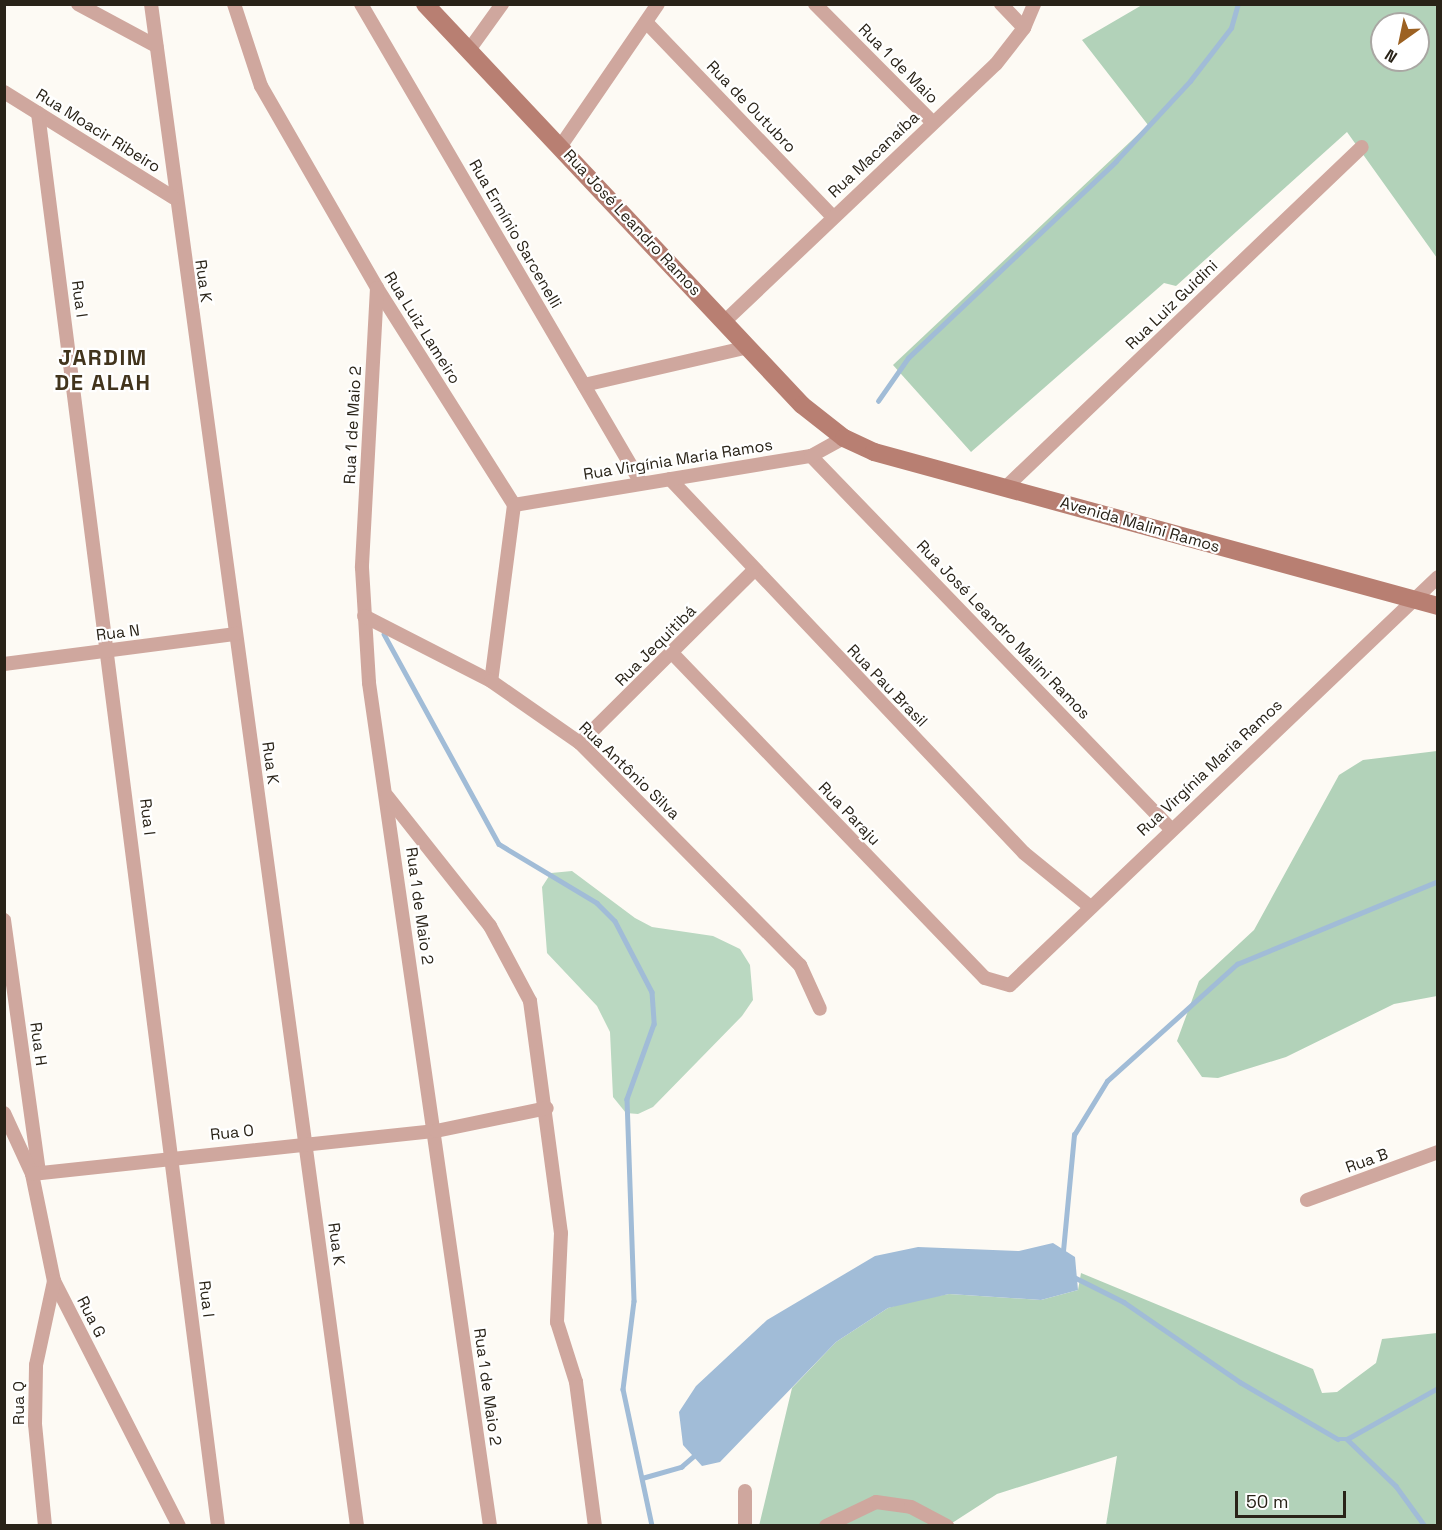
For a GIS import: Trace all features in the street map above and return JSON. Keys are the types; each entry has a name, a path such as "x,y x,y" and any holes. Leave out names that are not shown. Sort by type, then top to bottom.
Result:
{"street":[{"path":"78,4 156,46"},
{"name":"Rua K","path":"151,4 174,198 236,634 357,1526"},
{"name":"Rua Luiz Lameiro","path":"234,4 261,86 377,288 514,505"},
{"name":"Rua Ermínio Sarcenelli","path":"361,4 640,481"},
{"name":"Rua José Leandro Ramos","path":"425,4 802,405 844,438"},
{"path":"469,50 502,4"},
{"path":"560,147 658,4"},
{"name":"Rua 1 de Maio","path":"815,4 932,122"},
{"path":"1001,4 1024,28"},
{"name":"Rua Macanaíba","path":"725,321 832,216 996,64 1024,28 1034,4"},
{"name":"Rua de Outubro","path":"646,22 832,216"},
{"name":"Rua Moacir Ribeiro","path":"4,92 174,198"},
{"name":"Rua I","path":"38,113 109,651 218,1526"},
{"name":"Rua Luiz Guidini","path":"1006,487 1362,147"},
{"name":"Rua 1 de Maio 2","path":"377,288 364,616 386,794 436,1131 490,1526"},
{"path":"584,385 748,347"},
{"name":"Avenida Malini Ramos","path":"844,438 874,452 1411,601 1437,606"},
{"name":"Rua Virgínia Maria Ramos","path":"514,505 640,481 670,479 811,456 844,438"},
{"name":"Rua José Leandro Malini Ramos","path":"811,456 1170,828"},
{"name":"Rua Pau Brasil","path":"670,479 753,571 1024,853 1088,905"},
{"path":"491,681 514,505"},
{"name":"Rua Jequitibá","path":"580,743 753,571"},
{"name":"Rua Virgínia Maria Ramos","path":"1010,985 1088,905 1437,577"},
{"name":"Rua Antônio Silva","path":"364,616 491,681 580,743 800,964 820,1009"},
{"name":"Rua N","path":"4,664 236,634"},
{"name":"Rua Paraju","path":"672,653 985,978 1010,985"},
{"path":"386,794 517,968 538,1036 562,1250 557,1322 576,1382 595,1526"},
{"name":"Rua H","path":"4,920 36,1174"},
{"name":"Rua O","path":"36,1174 305,1141 436,1131 547,1108"},
{"name":"Rua G","path":"4,1113 36,1174 54,1281 179,1526"},
{"name":"Rua B","path":"1307,1200 1437,1152"},
{"name":"Rua Q","path":"45,1526 35,1424 36,1365 54,1281"},
{"path":"745,1526 746,1491"},
{"path":"826,1526 876,1502 911,1507 947,1526"}],"green space":[{"path":"1142,5 1437,5 1437,258 1347,132 1176,286 1164,283 971,452 893,365 1148,125 1082,40"},
{"path":"1437,751 1437,996 1394,1004 1286,1057 1218,1078 1202,1077 1177,1041 1199,981 1254,930 1339,775 1363,760"},
{"path":"572,871 635,918 652,927 713,936 740,949 750,965 753,1000 742,1016 653,1107 638,1114 626,1113 613,1097 610,1032 597,1006 547,953 542,887 551,873"},
{"path":"1081,1273 1313,1369 1322,1393 1337,1392 1376,1363 1382,1339 1437,1333 1437,1525 1106,1525 1117,1456 997,1494 949,1525 759,1526 792,1388 836,1342 888,1308 913,1300 949,1294 1041,1300 1078,1290"}],"water":[{"path":"1053,1243 1075,1257 1078,1290 1041,1300 949,1294 888,1308 836,1342 720,1462 702,1466 683,1445 679,1412 696,1386 767,1320 875,1256 918,1247 1019,1251"}],"waterway":[{"path":"878,401 908,358 1116,161 1190,81 1231,28 1238,4"},
{"path":"384,634 499,844 597,903 615,921 652,992 654,1024 627,1099 634,1301 623,1389 652,1526"},
{"path":"1063,1251 1074,1135 1107,1081 1237,964 1438,881"},
{"path":"1074,1277 1124,1302 1240,1382 1338,1439 1347,1439 1438,1388"},
{"path":"1347,1439 1396,1486 1425,1526"},
{"path":"642,1478 681,1467 695,1455"}],"district":[{"name":"JARDIM DE ALAH","path":"103,370"}]}
